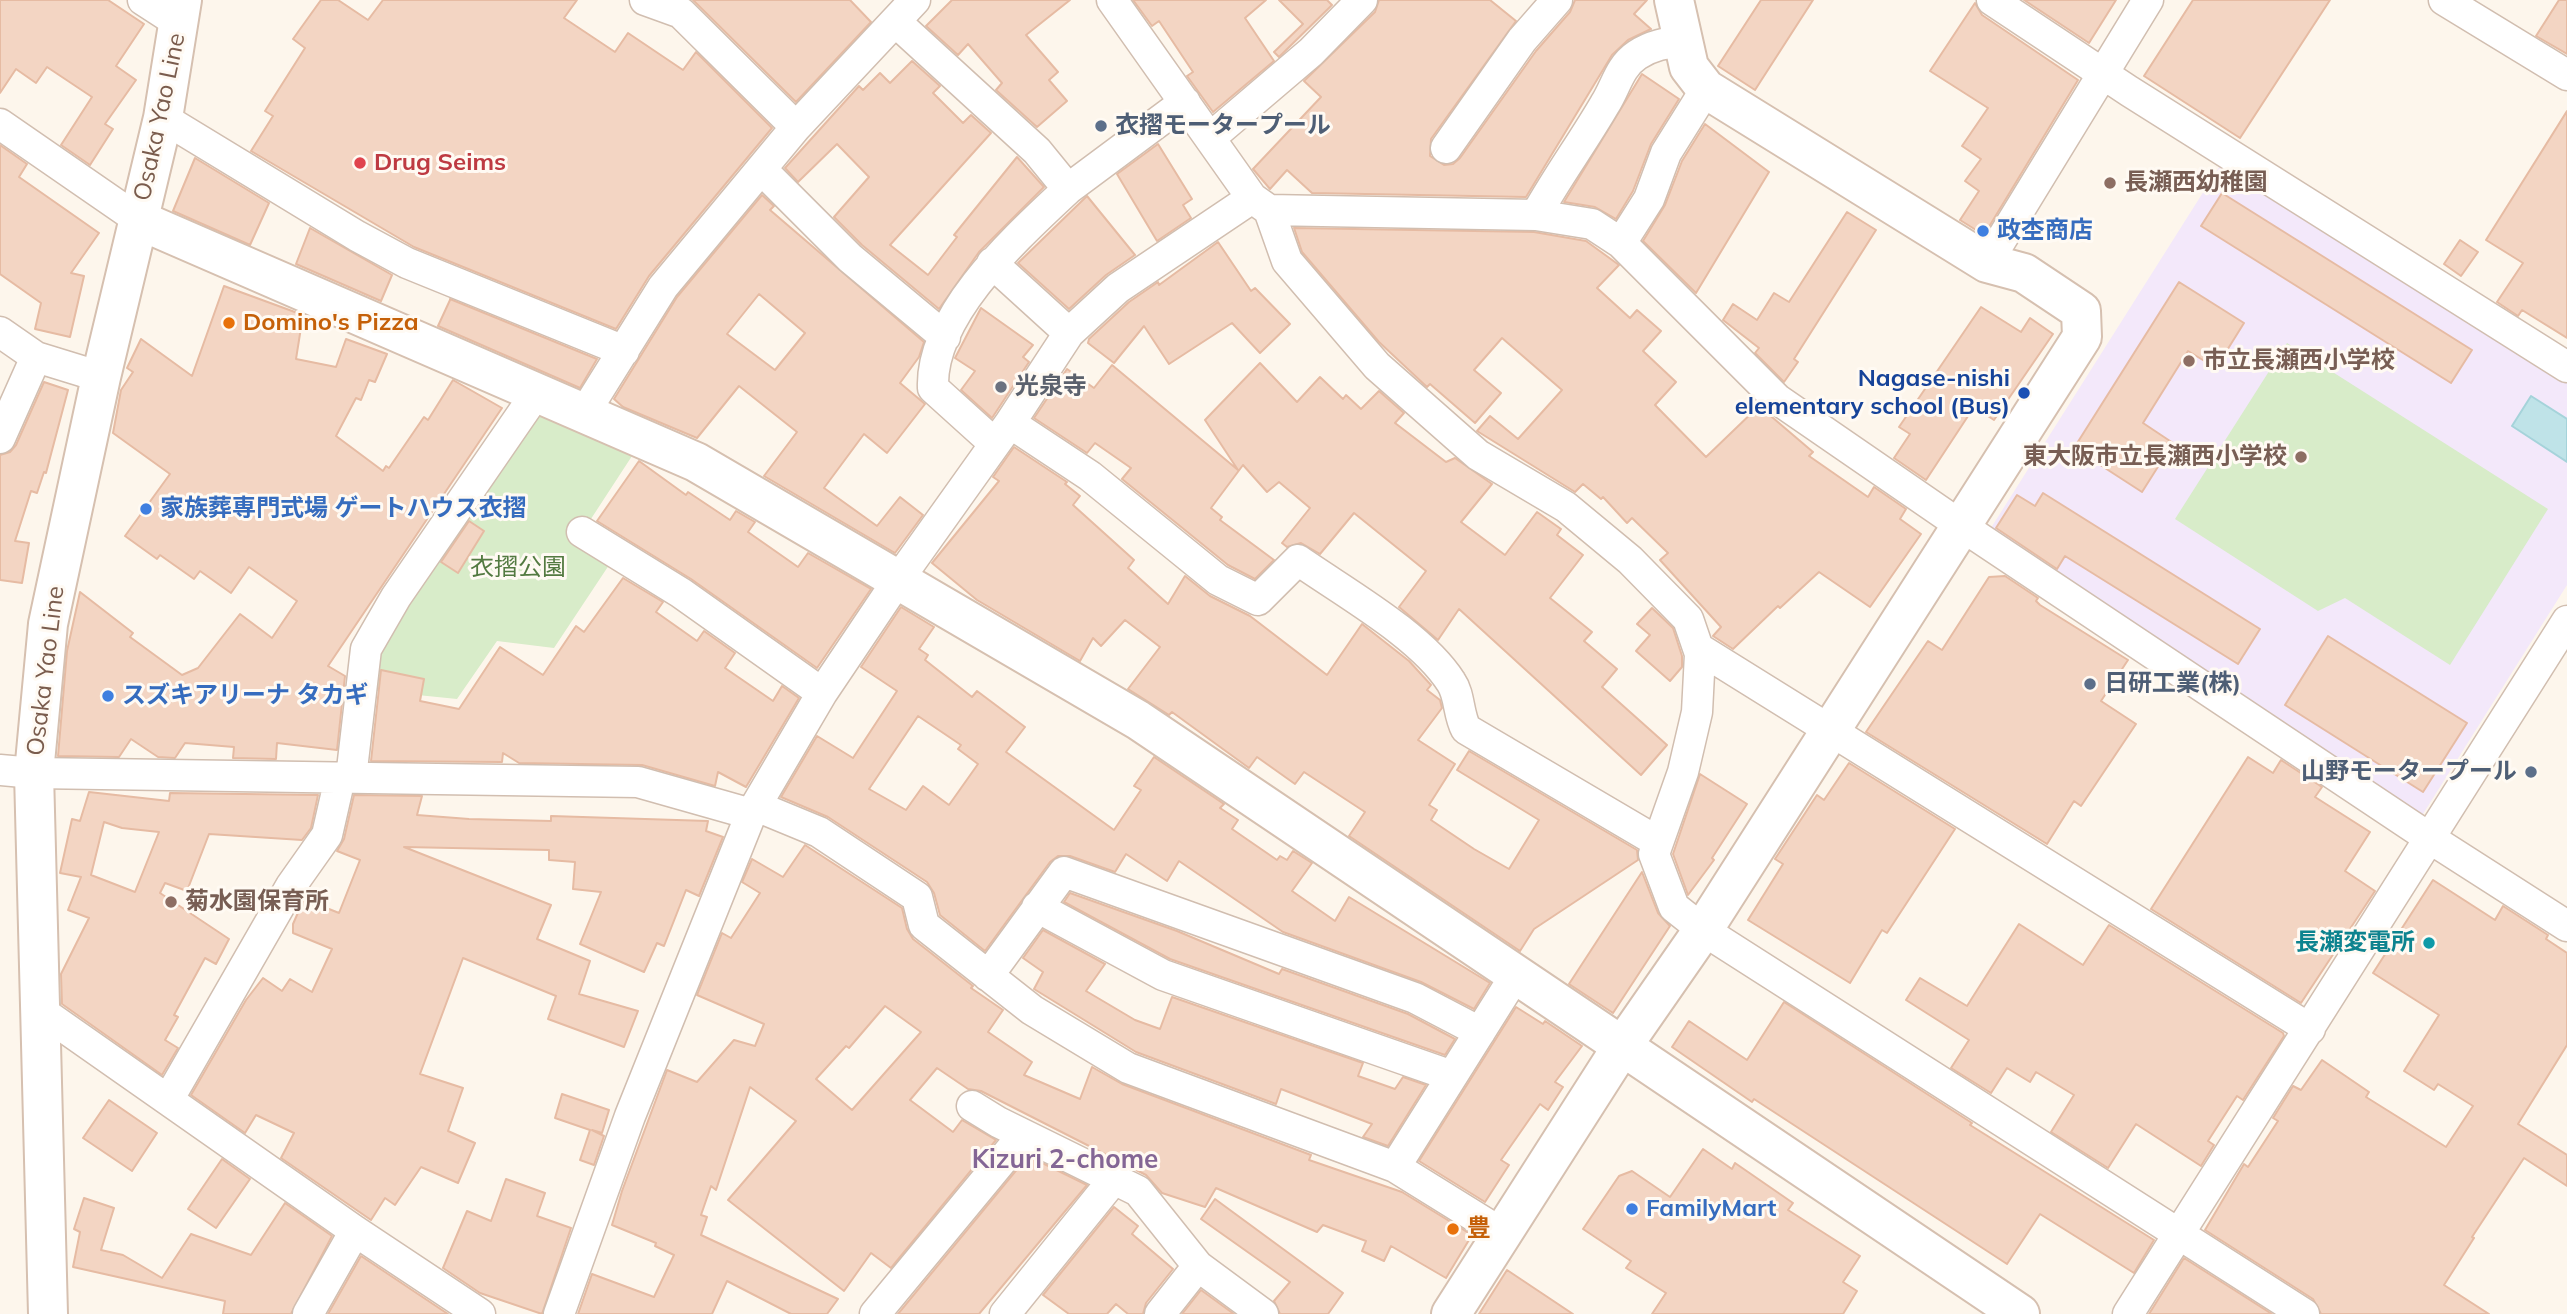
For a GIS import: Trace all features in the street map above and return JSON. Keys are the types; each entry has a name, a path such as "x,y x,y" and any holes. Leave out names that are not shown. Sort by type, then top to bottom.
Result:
{"street":[{"path":"143,0 181,12"},
{"path":"645,0 686,7 796,127"},
{"path":"1112,0 1260,204 1287,261 1377,366 1478,455 1566,508 1630,559 1688,620 1698,648 1698,712 1683,772 1654,854 1674,907 1703,930 2304,1314"},
{"path":"1210,138 1311,52 1362,0"},
{"path":"1446,148 1522,40 1557,0"},
{"path":"1451,1314 1621,1048 1703,930 2082,337 2081,311 2024,273 1987,263 1706,89 1689,67 1674,0"},
{"path":"1992,0 2102,74 2567,367"},
{"path":"1987,263 2148,0"},
{"path":"2460,4 2567,75"},
{"path":"585,412 663,287 796,127 906,11 1037,151 1068,189"},
{"name":"Osaka Yao Line","path":"48,1314 41,1011 17,771 101,377 163,118 181,12"},
{"path":"1536,215 1560,171 1607,102 1620,72 1635,56 1654,45 1684,41"},
{"path":"1621,243 1649,199 1666,153 1706,89"},
{"path":"1185,103 1068,189 992,263 974,285 937,348 932,368 933,387 1002,434 1090,476 1218,580 1258,600 1298,560 1420,646 1440,665 1454,686 1460,716 1466,729 1658,842"},
{"path":"163,118 357,236 407,263 624,351"},
{"path":"0,124 139,220 535,395 585,412 696,462 1138,720 1621,1048 2020,1314"},
{"path":"761,169 850,258 945,337"},
{"path":"559,1314 629,1116 754,810 822,693 1069,333 1118,288 1260,204 1536,215 1592,224 1621,243 1777,399 1963,527 2431,839 2567,926"},
{"path":"992,263 1069,333"},
{"path":"0,332 36,357 101,377"},
{"path":"0,438 36,357"},
{"path":"169,1100 291,886 327,835 345,778 366,649 396,597 535,395"},
{"path":"582,532 681,593 822,693"},
{"path":"2128,1314 2564,633"},
{"path":"1698,648 2310,1029"},
{"path":"17,771 638,782 754,810 819,832 917,897 924,925 1032,1010 1128,1068 1395,1167 1503,1234"},
{"path":"988,976 1064,872 1415,998 1480,1032"},
{"path":"1037,907 1163,975 1452,1076"},
{"path":"1395,1167 1515,976"},
{"path":"41,1011 355,1231 480,1314"},
{"path":"972,1106 1023,1135 1138,1191 1198,1266 1264,1314"},
{"path":"875,1314 1023,1135"},
{"path":"1005,1314 1114,1179"},
{"path":"308,1314 355,1231"},
{"path":"1160,1314 1198,1266"}],"shaded area":[{"name":"東大阪市立長瀬西小学校","path":"2221,164 2567,383 2567,585 2423,814 2409,813 1989,531"}],"green space":[{"path":"2287,343 2548,509 2450,665 2345,598 2318,611 2175,519"},
{"name":"衣摺公園","path":"533,408 546,408 632,456 587,525 621,547 554,648 497,641 457,699 368,690 373,653"}],"water":[{"path":"2531,396 2567,419 2567,462 2512,426"}],"building":[{"path":"0,0 108,0 144,24 116,66 136,80 105,124 113,129 90,165 61,145 92,97 47,67 36,83 16,69 0,93"},
{"path":"321,0 338,0 368,20 383,0 577,0 564,18 615,52 628,33 683,70 696,52 772,128 649,276 616,329 414,247 251,151 273,116 265,111 305,48 293,39"},
{"path":"693,0 850,0 871,22 796,102"},
{"path":"952,0 1070,0 1026,35 1058,72 1049,80 1067,101 1037,127 996,90 1002,83 968,44 958,55 926,26"},
{"path":"1133,0 1266,0 1245,18 1274,61 1213,112 1187,76 1193,72 1159,21 1152,26"},
{"path":"1279,0 1327,0 1332,5 1279,57 1274,52 1303,24"},
{"path":"1379,0 1490,0 1516,21 1431,139 1430,156 1444,165 1453,164 1460,158 1536,51 1570,12 1575,0 1647,0 1634,14 1651,29 1628,40 1612,55 1526,197 1312,193 1287,170 1270,189 1253,169 1321,97 1304,81 1375,12"},
{"path":"1761,0 1813,0 1755,90 1718,66"},
{"path":"2024,0 2116,0 2089,43"},
{"path":"2193,0 2330,0 2240,138 2144,76"},
{"path":"2559,0 2567,0 2567,54 2536,36"},
{"path":"1975,3 1982,15 2078,80 1984,235 1960,220 1979,191 1965,181 1981,159 1962,146 1988,108 1930,71"},
{"path":"912,61 940,86 933,93 963,123 971,115 991,133 890,245 928,275 957,237 954,235 1017,157 1044,187 979,252 939,309 862,245 834,217 869,177 837,144 798,182 785,168 859,86 863,90 880,73 890,83"},
{"path":"1642,74 1679,99 1651,144 1633,191 1616,219 1595,207 1564,202"},
{"path":"2567,111 2567,338 2522,310 2518,316 2497,302 2523,263 2486,240"},
{"path":"1705,124 1769,172 1696,293 1643,241 1665,205 1682,161"},
{"path":"1158,144 1192,199 1183,205 1191,218 1157,241 1117,174"},
{"path":"0,145 27,164 19,177 99,233 71,273 84,276 70,337 35,329 41,303 0,274"},
{"path":"195,158 269,203 250,245 173,211"},
{"path":"2222,193 2472,350 2451,383 2201,226"},
{"path":"762,195 774,206 770,210 924,342 919,357 900,383 925,404 887,453 864,434 824,488 877,526 900,497 923,515 895,553 764,476 797,432 739,386 697,438 623,407 614,399 677,297","holes":["759,294 805,333 775,370 727,334"]},
{"path":"1087,196 1135,255 1106,275 1069,309 1018,263"},
{"path":"1847,212 1876,230 1794,359 1798,362 1784,382 1755,353 1759,348 1723,320 1733,304 1757,320 1774,293 1789,302"},
{"path":"310,228 392,275 381,301 296,264"},
{"path":"1294,228 1534,232 1586,241 1619,265 1597,288 1630,318 1637,310 1661,331 1643,351 1676,382 1655,405 1706,457 1759,406 1813,452 1809,456 1868,497 1874,487 1906,509 1900,519 1921,534 1870,607 1819,572 1733,649 1713,636 1721,627 1660,560 1668,553 1632,518 1627,523 1603,497 1601,499 1583,484 1575,492 1477,431 1490,416 1518,439 1562,390 1502,338 1474,370 1501,393 1475,423 1430,384 1427,387 1379,342 1302,252"},
{"path":"2460,240 2478,252 2461,276 2444,264"},
{"path":"1218,242 1251,291 1255,288 1290,324 1260,353 1232,323 1169,364 1144,326 1114,363 1088,343 1089,339 1129,302 1158,282 1159,285"},
{"path":"2179,282 2244,323 2216,368 2188,351 2143,423 2173,443 2142,492 2074,448"},
{"path":"224,286 303,315 296,359 336,367 346,339 387,354 375,382 369,380 361,400 356,398 336,436 383,471 386,466 389,468 424,417 428,420 453,380 502,408 328,666 345,676 337,750 277,743 276,759 233,758 234,747 185,743 175,758 158,757 131,739 119,757 58,756 67,651 80,592 133,633 130,637 182,675 198,668 240,614 272,638 297,601 249,567 231,593 200,571 194,579 160,555 157,559 125,536 170,474 113,433 121,390 133,372 127,368 141,339 192,376"},
{"path":"450,299 597,359 580,388 438,326"},
{"path":"1981,307 2021,332 2030,318 2053,334 1994,420 1974,407 1926,480 1894,458 1910,434 1899,427"},
{"path":"981,308 1033,345 1023,357 1029,362 992,418 961,390 975,371 955,358"},
{"path":"1260,363 1297,402 1320,377 1343,399 1346,395 1361,409 1379,391 1404,413 1395,423 1446,462 1455,458 1492,484 1461,522 1505,555 1537,512 1561,529 1557,535 1583,555 1550,598 1592,632 1584,641 1617,669 1602,687 1667,745 1641,775 1459,609 1438,640 1399,607 1426,571 1354,513 1320,554 1301,543 1287,547 1282,543 1310,508 1279,482 1267,492 1243,465 1211,508 1222,517 1220,520 1274,560 1255,579 1228,565 1122,479 1131,468 1095,443 1087,453 1034,418 1067,369 1094,388 1112,365 1238,470 1205,420"},
{"path":"44,382 68,390 46,473 44,472 37,493 31,491 15,541 29,543 22,583 0,580 0,455 10,452 16,445"},
{"path":"1014,447 1067,482 1065,484 1080,496 1073,505 1134,560 1128,568 1168,604 1185,576 1210,596 1250,616 1327,675 1362,624 1409,661 1431,685 1427,690 1440,700 1442,708 1418,740 1455,764 1429,805 1437,810 1431,820 1474,849 1509,869 1539,820 1457,770 1469,751 1637,850 1638,860 1534,929 1520,951 1349,836 1365,812 1304,772 1295,784 1257,757 1249,768 1172,712 1169,715 1128,689 1160,647 1125,620 1101,646 1093,638 1080,661 977,600 932,563 999,481 993,477"},
{"path":"639,461 686,495 688,492 730,520 736,511 755,522 748,532 798,567 808,553 871,589 817,668 691,579 597,521"},
{"path":"2043,493 2260,629 2238,664 2065,556 2057,569 1996,528 2017,495 2035,506"},
{"path":"469,521 484,531 458,573 441,562"},
{"path":"2005,576 2038,598 2036,601 2040,605 2128,660 2101,701 2136,724 2081,806 2074,801 2047,844 1866,732 1928,641 1942,650 1989,577"},
{"path":"623,578 663,602 656,612 697,641 704,631 735,653 725,668 773,701 782,686 799,698 746,787 718,772 715,786 642,765 519,763 503,753 502,762 371,761 381,670 424,679 420,701 459,709 500,647 543,675 576,626 584,632"},
{"path":"901,607 934,627 919,649 928,655 925,660 972,697 977,691 1025,727 1006,752 1114,830 1141,790 1134,786 1154,757 1224,804 1220,808 1238,820 1232,829 1277,860 1280,856 1287,860 1293,851 1312,863 1292,891 1335,921 1349,897 1490,983 1474,1009 1421,982 1283,932 1179,861 1167,881 1126,854 1115,872 1070,856 1058,856 1050,862 985,951 940,915 934,893 927,882 828,817 781,797 817,736 853,758 897,691 861,667","holes":["918,716 961,745 958,749 978,764 949,805 923,786 906,810 869,789"]},
{"path":"1652,608 1673,628 1682,656 1682,667 1670,681 1636,651 1650,635 1637,624"},
{"path":"2328,636 2467,723 2423,792 2285,705"},
{"path":"2248,757 2273,773 2281,760 2322,787 2315,797 2370,832 2345,871 2375,891 2301,1003 2151,909"},
{"path":"1849,763 1955,829 1887,933 1882,930 1850,983 1748,920 1783,864 1775,859 1817,795 1824,800"},
{"path":"1700,774 1747,804 1712,858 1714,860 1688,895 1673,854"},
{"path":"89,792 169,801 170,793 318,795 311,828 302,840 209,834 187,891 165,883 160,893 229,939 216,964 205,958 174,1015 178,1017 165,1040 178,1048 162,1075 62,1004 61,974 89,918 68,910 81,877 60,873 72,819 80,821","holes":["104,822 122,828 159,832 135,892 91,875"]},
{"path":"354,795 422,796 417,815 469,819 551,821 551,816 708,821 706,831 723,837 699,896 686,890 664,946 657,943 644,972 580,944 601,892 573,889 575,862 549,860 549,850 404,847 551,905 537,939 590,961 579,994 638,1011 624,1047 548,1019 556,996 463,958 420,1074 463,1088 448,1131 475,1143 458,1183 421,1167 395,1205 385,1198 371,1220 281,1158 294,1133 256,1115 245,1133 191,1095 246,1000 263,978 282,991 290,979 312,992 332,949 293,933 293,924 304,899 339,913 360,860 337,851 344,839"},
{"path":"805,845 902,908 907,929 913,939 973,986 971,988 1003,1010 988,1032 1032,1062 1024,1075 1080,1099 1092,1067 1122,1084 1311,1155 1309,1160 1402,1192 1472,1235 1446,1278 1391,1246 1384,1261 1362,1251 1366,1241 1323,1225 1317,1232 1216,1188 1205,1207 1162,1193 1146,1175 981,1091 968,1089 937,1068 910,1100 953,1132 962,1120 996,1140 891,1268 871,1253 844,1291 728,1200 796,1121 750,1087 716,1190 711,1186 701,1215 707,1217 701,1235 838,1299 827,1314 791,1314 727,1281 712,1314 578,1314 592,1274 654,1297 674,1255 655,1246 656,1243 612,1225 667,1070 697,1082 734,1040 755,1046 764,1024 697,995 722,933 731,938 760,893 742,882 752,859 783,877","holes":["885,1006 921,1032 852,1110 816,1079 846,1046 849,1048"]},
{"path":"1642,872 1658,913 1670,926 1613,1013 1569,984"},
{"path":"2433,880 2495,920 2503,906 2548,935 2546,939 2567,953 2567,1045 2518,1124 2567,1155 2567,1186 2524,1158 2472,1237 2474,1238 2444,1285 2489,1314 2321,1314 2313,1299 2205,1230 2244,1164 2248,1167 2278,1121 2273,1118 2293,1086 2301,1090 2322,1060 2369,1092 2366,1097 2446,1147 2473,1106 2438,1084 2434,1090 2404,1071 2439,1015 2373,973"},
{"path":"1070,893 1177,931 1279,974 1282,969 1408,1014 1455,1039 1445,1055 1170,959 1064,902"},
{"path":"2019,924 2083,965 2109,925 2283,1033 2284,1036 2243,1100 2237,1096 2208,1141 2214,1145 2201,1166 2136,1124 2108,1168 2051,1132 2074,1095 2036,1072 2030,1082 2007,1068 1991,1093 1951,1068 1969,1040 1906,1000 1920,978 1967,1006"},
{"path":"1043,930 1105,964 1086,991 1135,1020 1160,1029 1172,997 1363,1063 1358,1076 1395,1089 1403,1077 1426,1085 1388,1146 1363,1137 1372,1124 1281,1089 1276,1104 1136,1052 1034,989 1043,972 1023,958"},
{"path":"1784,1002 1972,1123 1970,1125 2154,1240 2134,1273 2040,1214 2007,1264 1754,1099 1752,1102 1672,1047 1689,1021 1747,1060"},
{"path":"1516,1007 1543,1024 1545,1021 1582,1046 1555,1082 1563,1087 1548,1110 1540,1104 1501,1160 1509,1165 1485,1202 1419,1161"},
{"path":"562,1094 609,1110 602,1133 592,1130 604,1136 594,1165 580,1160 590,1130 555,1118"},
{"path":"109,1100 157,1133 132,1171 83,1138"},
{"path":"1703,1149 1732,1169 1735,1163 1793,1203 1788,1210 1860,1256 1843,1282 1857,1291 1843,1314 1652,1314 1666,1293 1626,1268 1631,1261 1583,1229 1619,1176 1632,1171 1670,1197"},
{"path":"1028,1156 1087,1185 979,1314 898,1314"},
{"path":"222,1159 250,1179 216,1228 188,1209"},
{"path":"506,1179 545,1193 537,1216 571,1228 542,1314 480,1293 443,1268 467,1211 491,1221"},
{"path":"84,1198 114,1208 101,1250 123,1255 162,1278 191,1234 251,1255 285,1203 332,1236 291,1314 223,1314 225,1301 73,1267 80,1232 74,1229"},
{"path":"1215,1199 1343,1293 1328,1314 1280,1314 1274,1301 1290,1282 1201,1219"},
{"path":"1114,1207 1138,1226 1132,1234 1173,1269 1146,1303 1143,1314 1128,1314 1116,1304 1107,1314 1069,1314 1043,1295"},
{"path":"361,1256 448,1314 328,1314"},
{"path":"2184,1258 2272,1314 2149,1314"},
{"path":"1507,1270 1573,1314 1479,1314"},
{"path":"1201,1290 1234,1314 1182,1314"}],"place":[{"name":"衣摺モータープール","path":"1101,126"},
{"name":"Drug Seims","path":"360,163"},
{"name":"長瀬西幼稚園","path":"2110,183"},
{"name":"政杢商店","path":"1983,231"},
{"name":"Domino's Pizza","path":"229,323"},
{"name":"市立長瀬西小学校","path":"2189,361"},
{"name":"光泉寺","path":"1001,387"},
{"name":"Nagase-nishi elementary school (Bus)","path":"2024,393"},
{"name":"東大阪市立長瀬西小学校","path":"2301,457"},
{"name":"家族葬専門式場 ゲートハウス衣摺","path":"146,509"},
{"name":"日研工業(株)","path":"2090,684"},
{"name":"スズキアリーナ タカギ","path":"108,696"},
{"name":"山野モータープール","path":"2531,772"},
{"name":"菊水園保育所","path":"171,902"},
{"name":"長瀬変電所","path":"2429,943"},
{"name":"FamilyMart","path":"1632,1209"},
{"name":"豊","path":"1453,1229"}],"district":[{"name":"Kizuri 2-chome","path":"1065,1160"}]}
